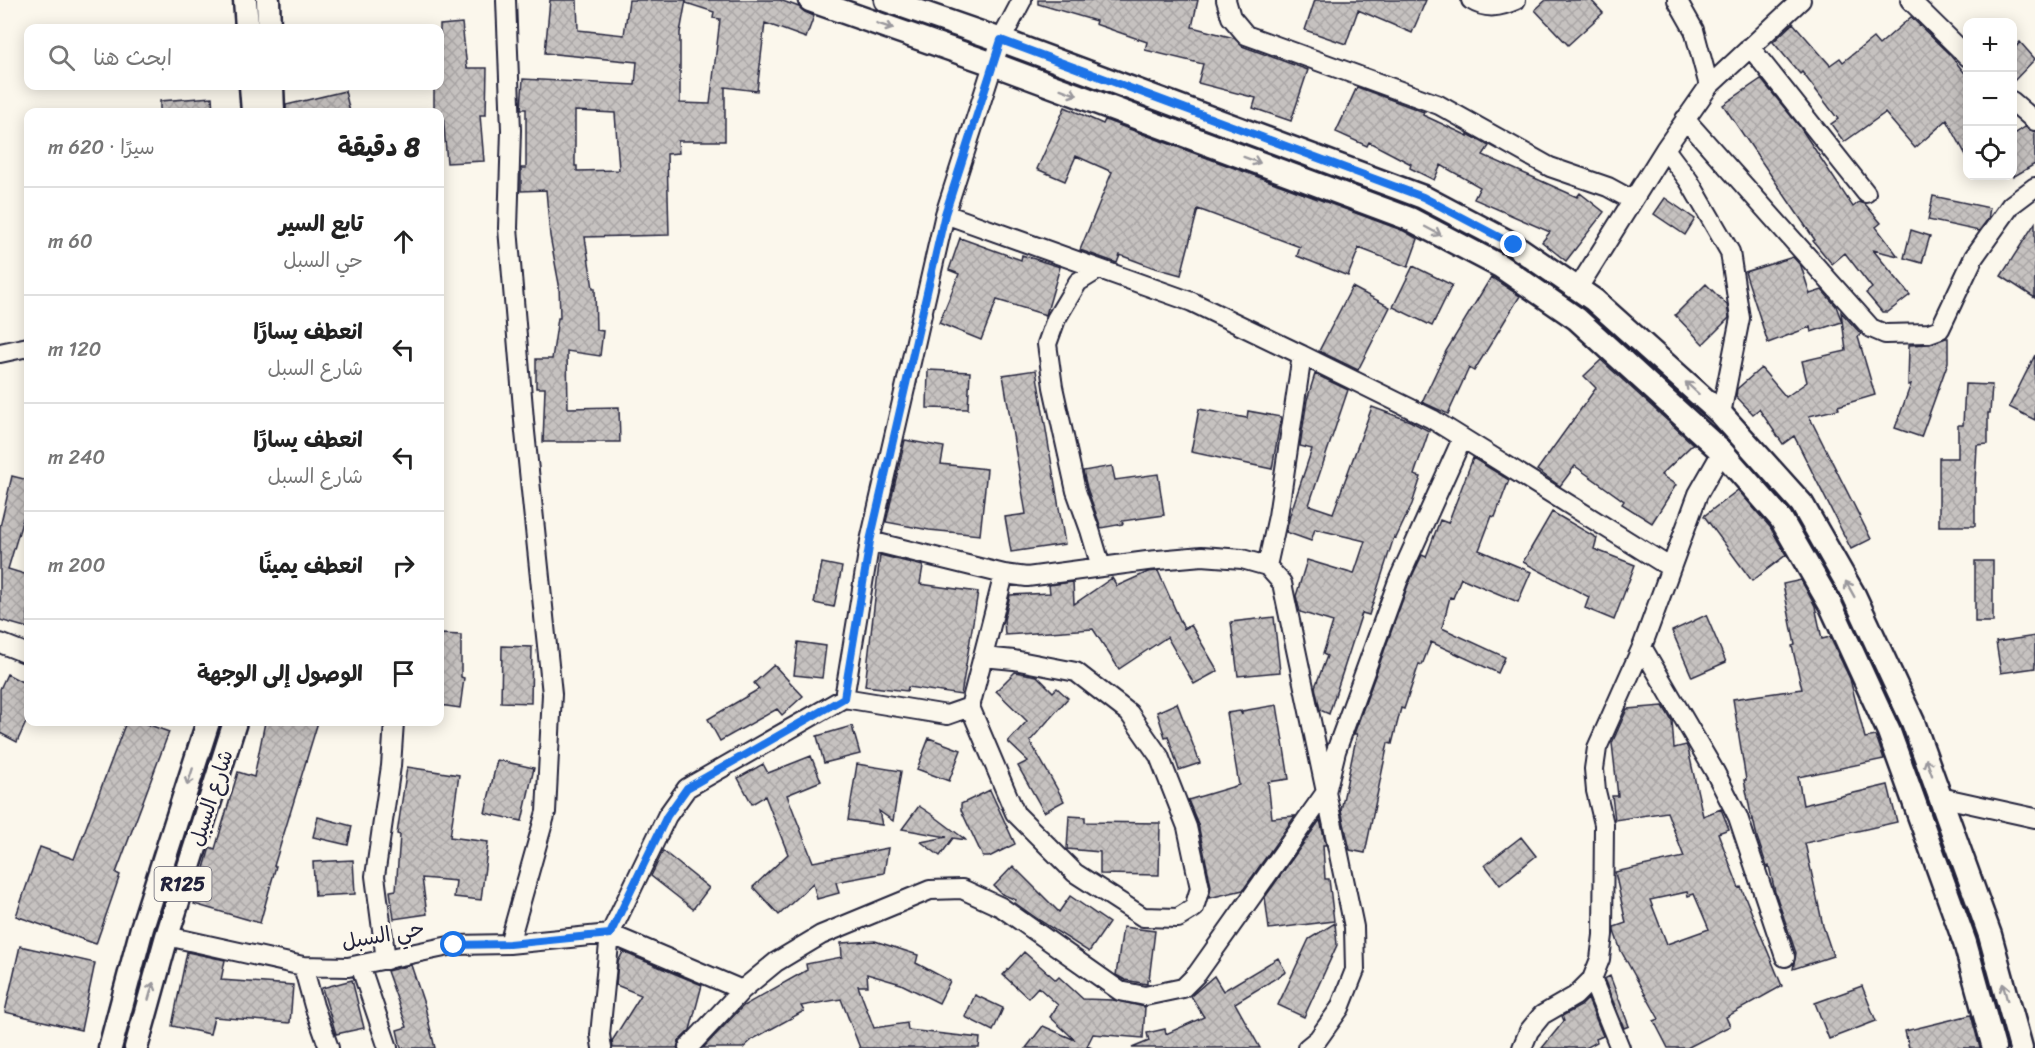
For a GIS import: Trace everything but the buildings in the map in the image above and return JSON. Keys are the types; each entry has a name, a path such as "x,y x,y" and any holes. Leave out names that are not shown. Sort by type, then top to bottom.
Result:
{"main road":[{"path":"245,0 247,24"},
{"path":"268,0 269,24"},
{"path":"810,0 993,64 1410,219 1500,266 1577,319 1722,452 1781,519 1831,606 1889,732 1965,943 1994,1048"},
{"path":"886,0 1001,40 1423,197 1514,245 1578,288 1721,414 1802,504 1854,595 1913,722 1990,935 2021,1048"},
{"path":"251,90 253,108"},
{"path":"272,90 273,108"},
{"name":"شارع السبل","path":"110,1048 142,928 203,726"},
{"name":"شارع السبل","path":"136,1048 167,936 234,726"}],"street":[{"path":"506,0 511,130 508,228 525,432 552,694 546,812 509,944"},
{"path":"844,698 870,541 945,214 1001,40 1022,0"},
{"path":"1226,0 1231,17 1246,34 1439,105 1550,167 1608,187 1632,200"},
{"path":"1471,0 1498,8 1516,0"},
{"path":"1677,0 1694,30 1709,86"},
{"path":"1578,288 1665,149 1709,86 1801,0"},
{"path":"1910,0 1963,52"},
{"path":"1750,47 1866,193"},
{"path":"2017,105 2035,121"},
{"path":"1685,119 1871,328 1884,334 1929,333 1940,329 1974,257 2011,205 2035,186"},
{"path":"1665,149 1689,181 1730,252 1740,318 1721,414"},
{"path":"945,214 1192,302 1302,355 1432,419 1671,568"},
{"path":"1099,269 1078,282 1056,319 1047,344 1053,387 1076,491 1101,567"},
{"path":"0,353 24,348"},
{"path":"1267,566 1278,516 1302,355"},
{"path":"688,1048 742,990 776,962 821,935 930,890 962,889 1001,907 1120,991 1145,996 1183,988 1197,974 1326,792 1336,751 1398,581 1462,439"},
{"path":"1522,1048 1529,1031 1542,1015 1575,996 1592,979 1600,959 1603,935 1604,824 1595,780 1597,748 1642,647 1698,494 1722,452"},
{"path":"870,541 1004,574 1027,577 1202,556 1242,559 1267,566 1282,583 1354,927 1355,970 1340,1008 1318,1039 1307,1048"},
{"path":"983,657 1014,660 1076,672 1129,713 1159,756 1187,827 1200,888 1194,908 1178,918 1143,916 1075,873 1015,813 970,707 1004,574"},
{"path":"0,643 24,652"},
{"path":"1642,647 1715,772 1738,818 1785,957"},
{"path":"602,1048 600,1035 610,934 667,816 687,788 844,698 947,715 970,707"},
{"path":"386,960 375,876 391,766 394,726"},
{"path":"1940,797 2035,818"},
{"name":"حي السبل","path":"167,936 303,966 348,967 454,945 509,944 610,934 742,990"},
{"path":"360,964 388,1048"},
{"path":"303,966 328,1048"},
{"path":"1592,979 1620,1048"}],"route":[{"path":"454,945 509,944 610,934 667,816 687,788 844,698 870,541 945,214 1001,40 1423,197 1514,245"}]}
